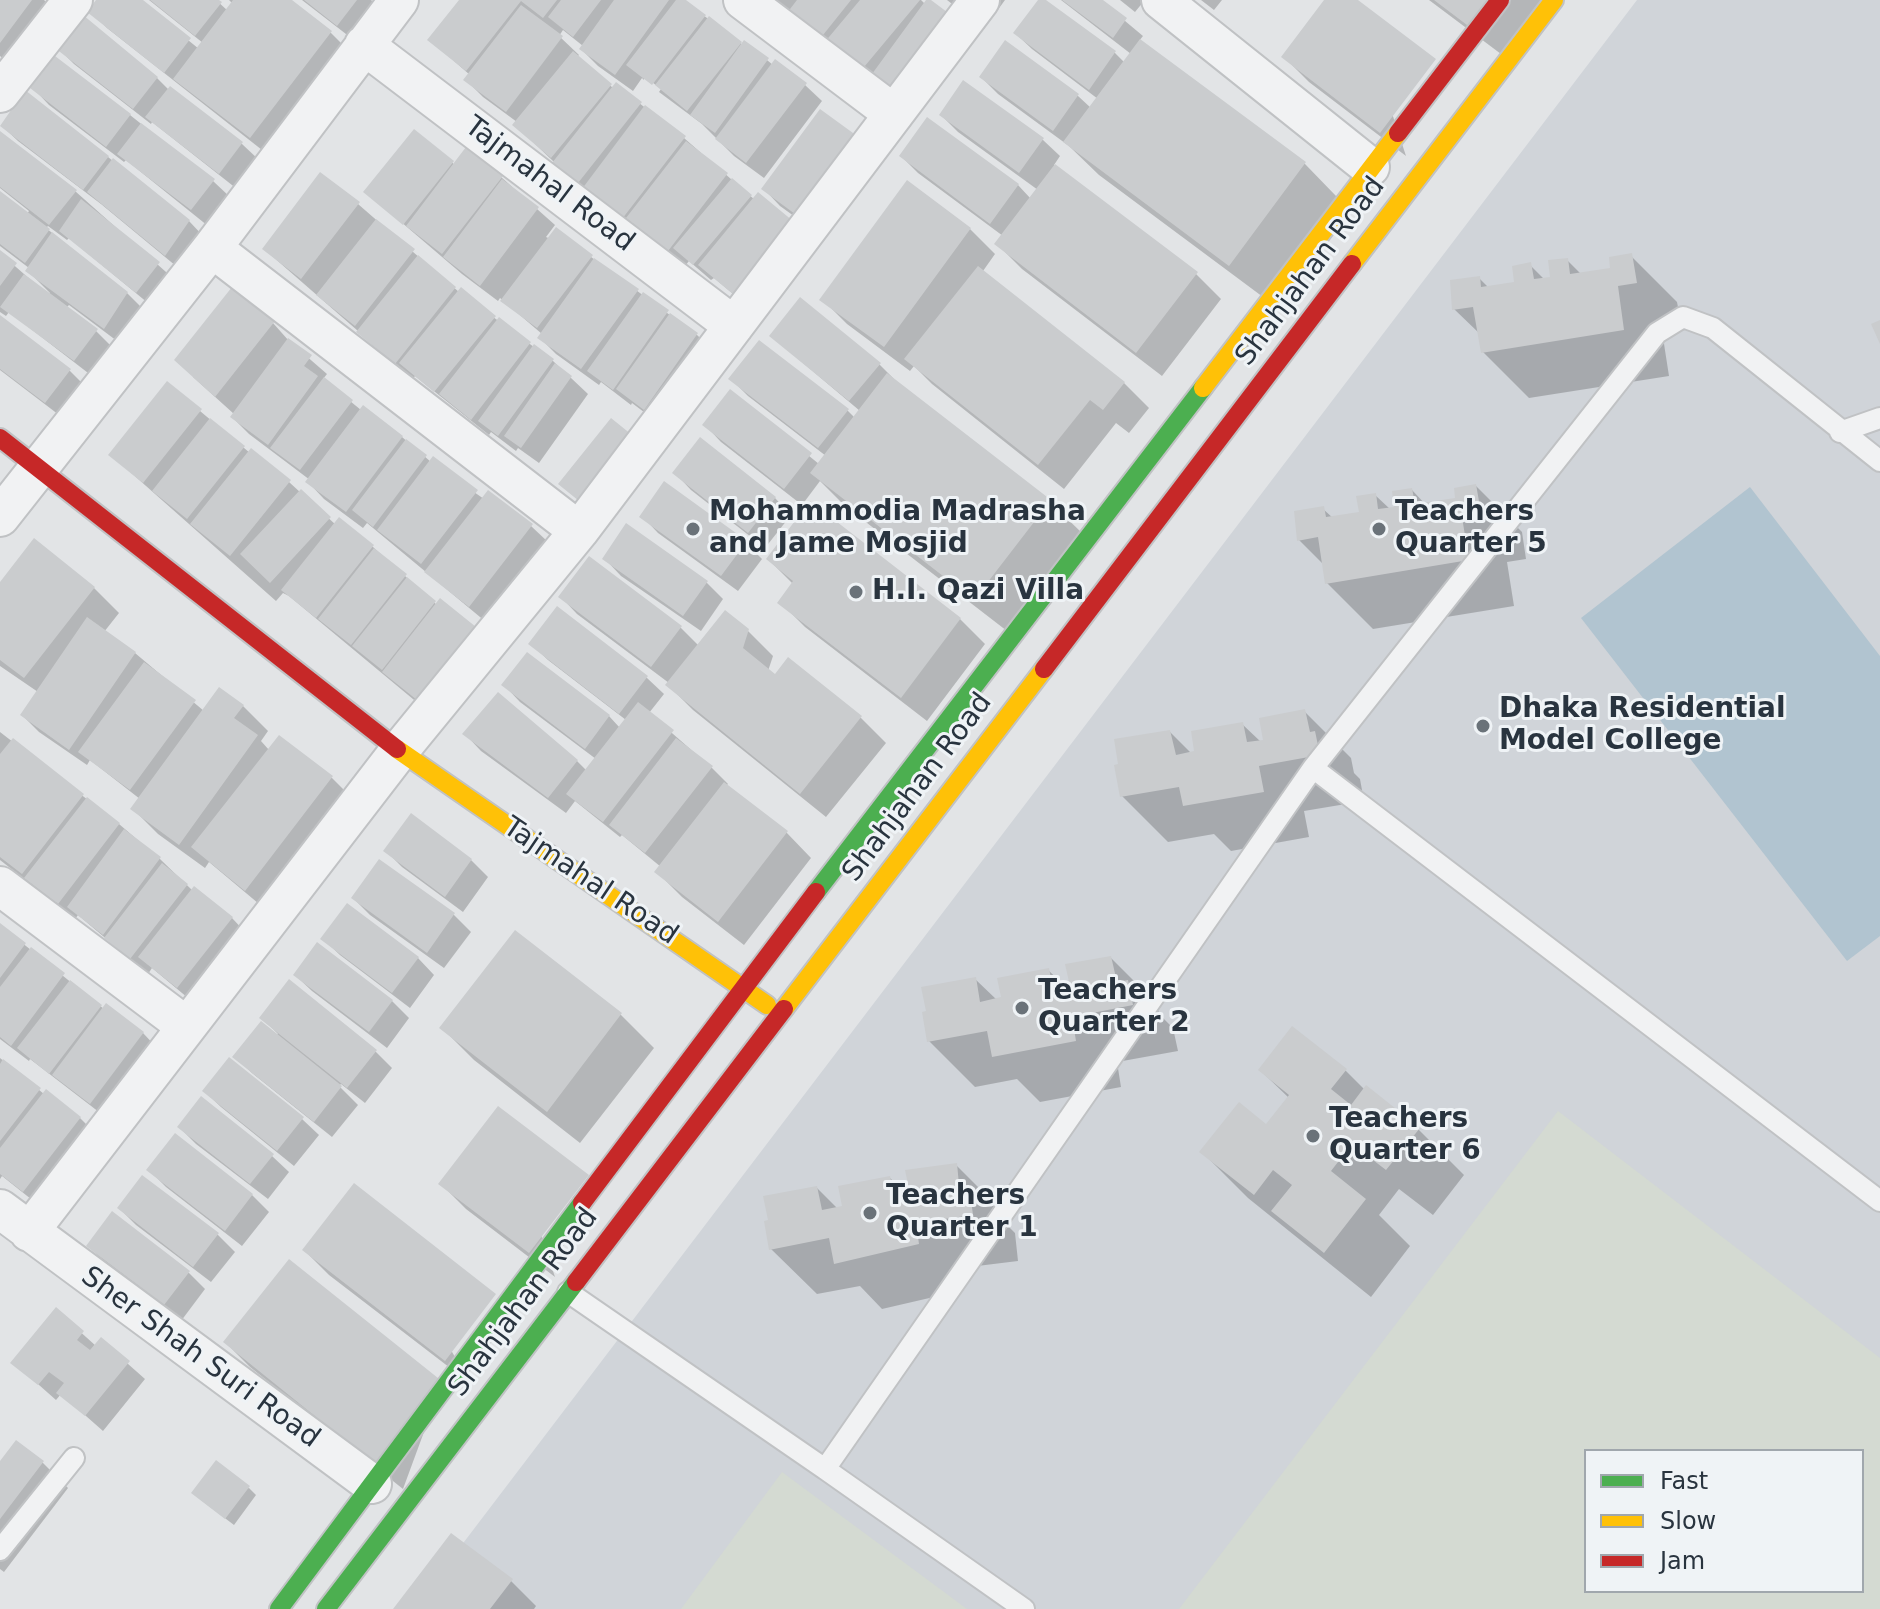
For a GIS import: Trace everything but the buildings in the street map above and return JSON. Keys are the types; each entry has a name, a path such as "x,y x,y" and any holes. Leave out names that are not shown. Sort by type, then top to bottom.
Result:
{"street":[{"path":"0,93 73,0"},
{"path":"0,517 212,248 399,0"},
{"path":"743,0 894,114"},
{"path":"399,751 579,531 980,0"},
{"path":"1161,0 1370,167"},
{"name":"Shahjahan Road","path":"279,1609 743,987 1500,0"},
{"name":"Shahjahan Road","path":"326,1609 1554,0"},
{"name":"Tajmahal Road","path":"364,45 734,326"},
{"path":"212,248 579,531"},
{"name":"Tajmahal Road","path":"0,438 399,751 780,1014"},
{"name":"Sher Shah Suri Road","path":"372,1484 14,1221 186,1026 399,751"},
{"path":"0,886 186,1026"}],"lane":[{"path":"825,1469 1313,768 1657,333 1683,317 1713,328 1880,461"},
{"path":"1840,432 1880,418"},
{"path":"1313,768 1880,1201"},
{"path":"568,1292 1024,1609"},
{"path":"0,1550 74,1458"}],"shaded area":[{"name":"Dhaka Residential Model College","path":"1637,0 1880,0 1880,1609 413,1609"},
{"path":"1558,1111 1880,1358 1880,1609 1179,1609"},
{"path":"782,1472 967,1609 681,1609"}],"water":[{"path":"1750,487 1880,656 1880,936 1847,961 1581,618"}],"traffic: fast":[{"path":"816,892 1203,388"},
{"path":"279,1609 582,1203"},
{"path":"326,1609 576,1282"}],"traffic: slow":[{"path":"1352,264 1554,0"},
{"path":"1203,388 1398,133"},
{"path":"784,1009 1044,669"},
{"path":"397,749 767,1005"}],"traffic: jam":[{"path":"1398,133 1500,0"},
{"path":"1044,669 1352,264"},
{"path":"0,438 397,749"},
{"path":"582,1203 816,892"},
{"path":"576,1282 784,1009"}],"place":[{"name":"Mohammodia Madrasha and Jame Mosjid","path":"693,529"},
{"name":"Teachers Quarter 5","path":"1379,529"},
{"name":"H.I. Qazi Villa","path":"856,592"},
{"name":"Dhaka Residential Model College","path":"1483,726"},
{"name":"Teachers Quarter 2","path":"1022,1008"},
{"name":"Teachers Quarter 6","path":"1313,1136"},
{"name":"Teachers Quarter 1","path":"870,1213"}]}
